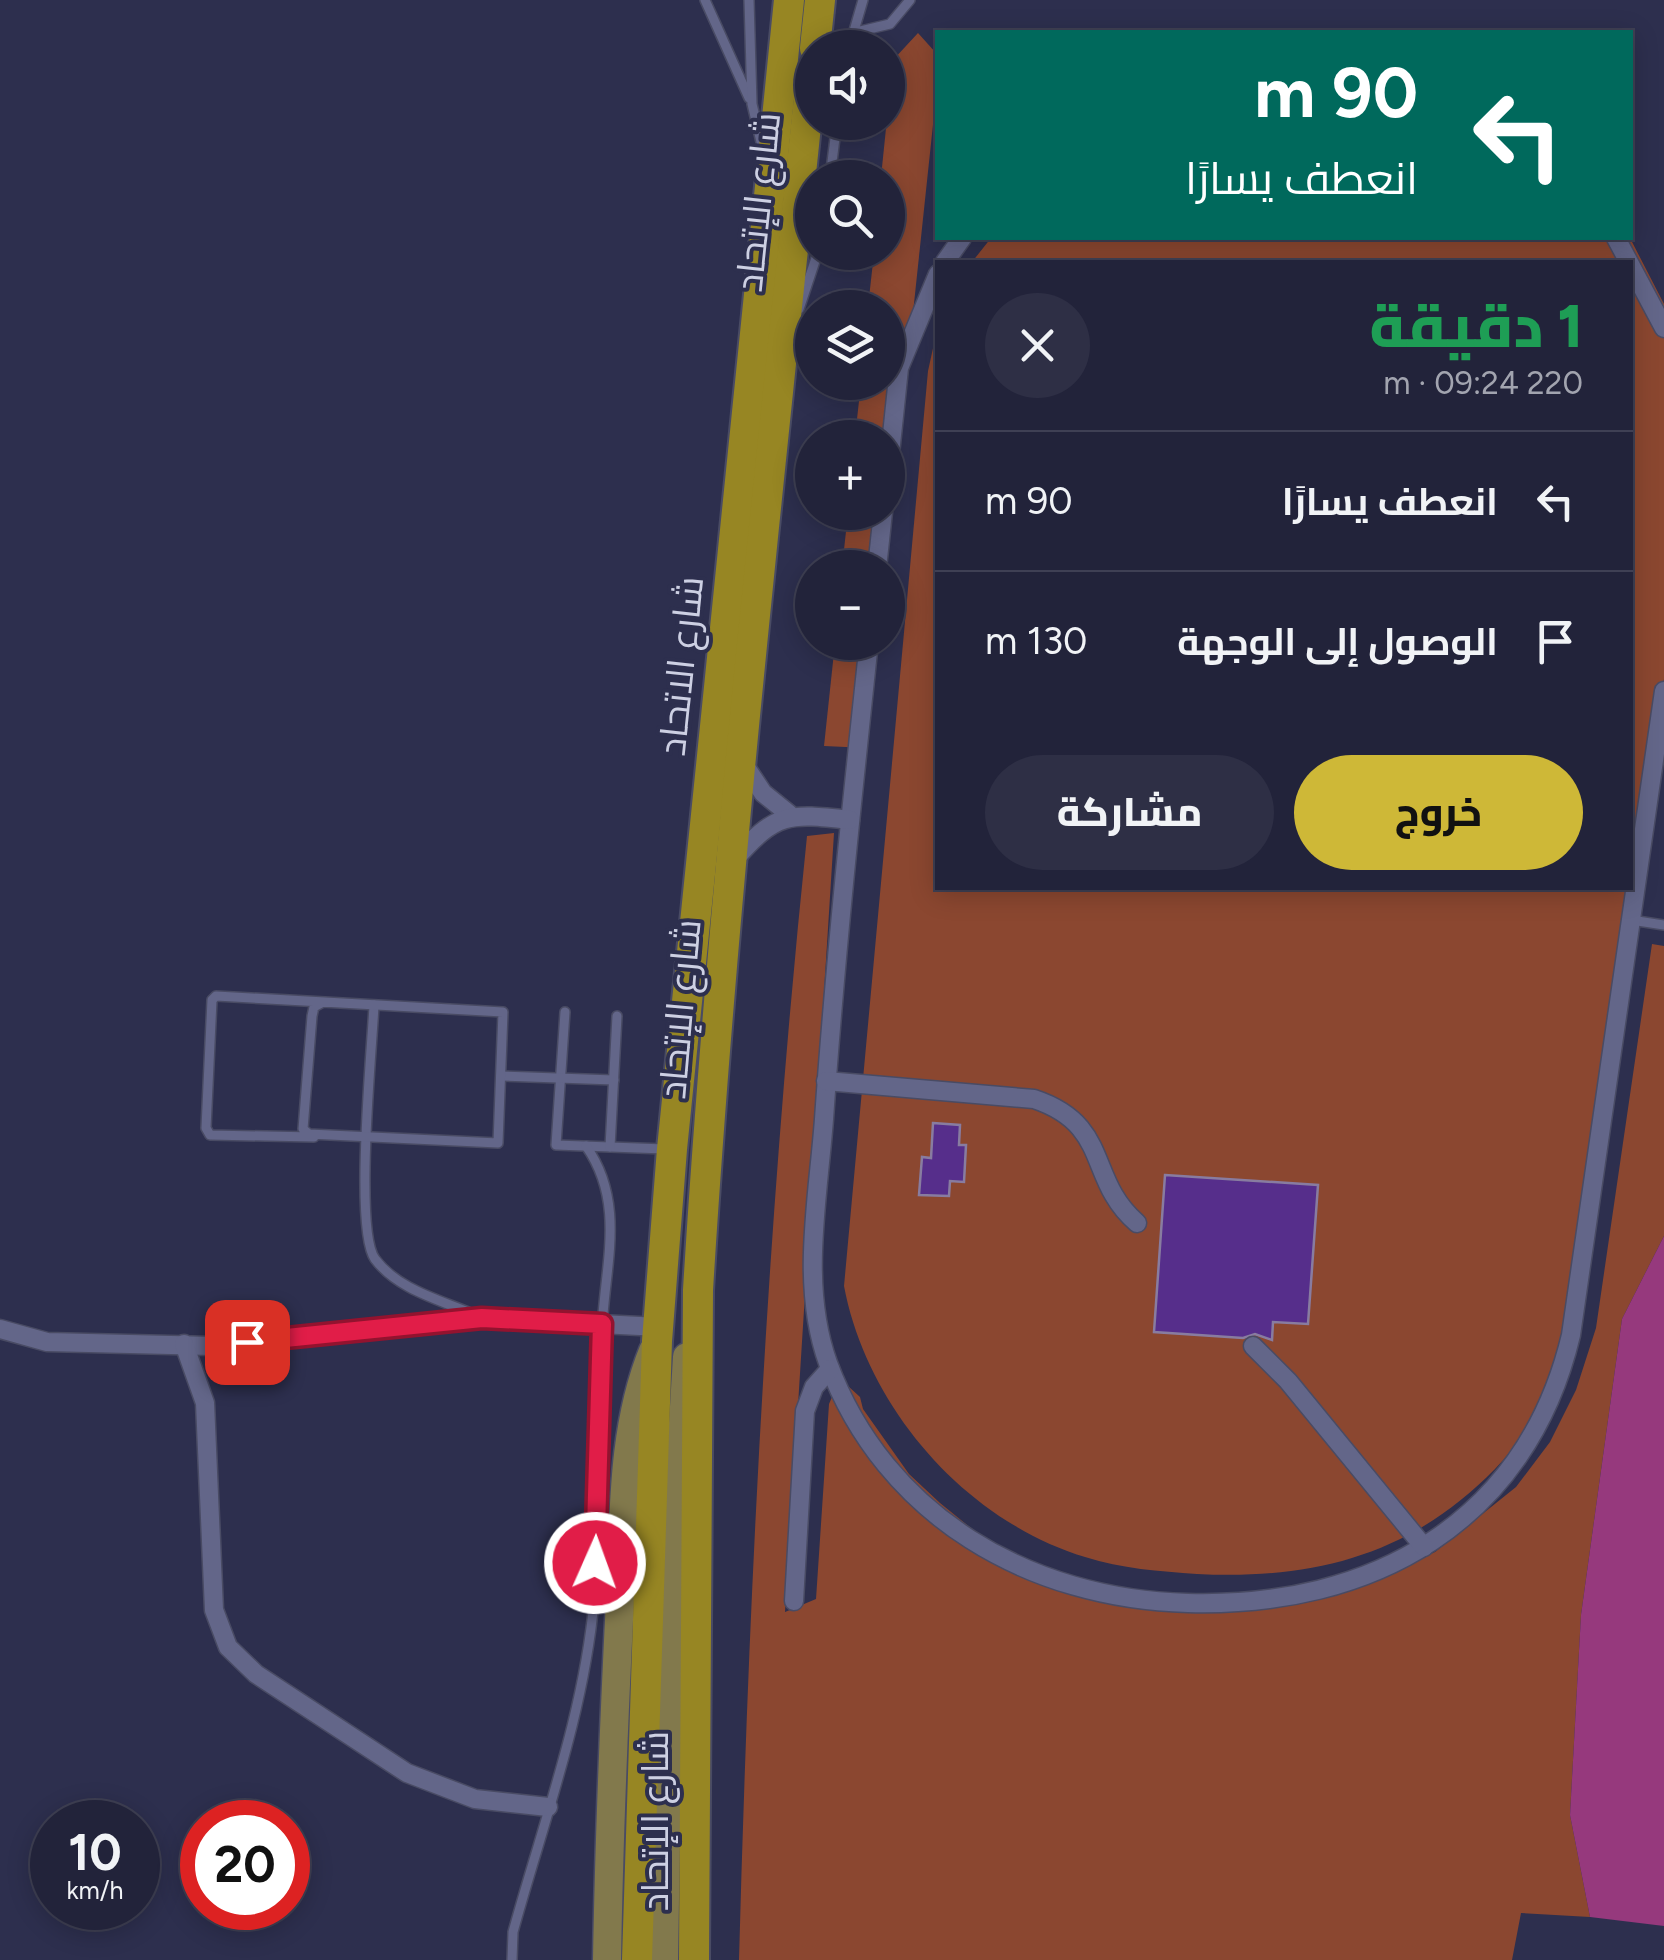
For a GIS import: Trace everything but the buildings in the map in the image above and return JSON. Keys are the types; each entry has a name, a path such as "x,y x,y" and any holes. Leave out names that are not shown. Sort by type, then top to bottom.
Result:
{"highway":[{"name":"شارع الاتحاد","path":"658,1334 672,1149 789,0"},
{"path":"816,30 820,0"},
{"name":"شارع الإتحاد","path":"694,1960 698,1290 732,862 805,140"},
{"name":"شارع الإتحاد","path":"637,1960 658,1334"}],"main road":[{"path":"664,1960 669,1656 681,1407 698,1290"},
{"path":"607,1960 610,1798 630,1433 658,1334"},
{"path":"592,1960 610,1798"}],"street":[{"path":"1633,270 1664,328"},
{"path":"894,420 899,368 935,281"},
{"path":"867,660 826,1081 811,1296 830,1369 870,1443 925,1508 990,1554 1064,1586 1124,1600 1229,1604 1281,1600 1349,1584 1424,1548 1470,1512 1512,1466 1543,1417 1564,1362 1664,691"},
{"path":"742,762 763,794 789,814 850,820"},
{"path":"732,862 761,830 789,814"},
{"path":"826,1081 1034,1099 1056,1106 1079,1123 1095,1146 1114,1196 1137,1222"},
{"path":"0,1330 47,1342 212,1346 482,1318 602,1324 658,1334"},
{"path":"184,1344 204,1404 214,1610 222,1635 236,1657 406,1773 475,1799 548,1808"},
{"path":"1253,1346 1288,1380 1424,1548"},
{"path":"794,1601 806,1411 814,1388 830,1369"}],"lane":[{"path":"705,0 752,104"},
{"path":"750,0 752,104 770,184"},
{"path":"853,30 863,0"},
{"path":"865,30 890,24 910,0"},
{"path":"784,338 813,270"},
{"path":"1632,920 1664,925"},
{"path":"222,994 324,1002 503,1012 498,1143 210,1136 206,1128 212,1000 222,994"},
{"path":"314,1137 304,1129 305,1110 312,1016 314,1006 324,1002"},
{"path":"374,1005 365,1197 372,1255 407,1286 482,1318"},
{"path":"564,1012 556,1146 672,1149"},
{"path":"610,1147 617,1016"},
{"path":"501,1076 614,1080"},
{"path":"512,1960 514,1932 565,1759 594,1603 602,1324 613,1213 603,1170 586,1146"}],"shaded area":[{"path":"918,33 935,52 935,106 905,388 905,290 870,290 872,270 905,270 905,160 883,160 885,140 905,140 905,47"},
{"path":"989,240 1631,240 1664,304 1664,679 1570,1322 1531,1419 1495,1469 1429,1523 1395,1542 1321,1566 1240,1575 1197,1574 1099,1561 1041,1540 1000,1517 928,1454 875,1375 856,1331 844,1286 901,660 905,660 905,622 928,371 935,339 935,890 1633,890 1633,260 974,260"},
{"path":"859,400 904,400 902,420 857,420"},
{"path":"846,530 890,530 888,550 844,550"},
{"path":"833,660 876,660 867,748 824,746"},
{"path":"834,833 785,1612 816,1599 829,1404 835,1390 848,1386 860,1397 863,1409 909,1474 940,1503 998,1550 1075,1583 1241,1603 1373,1580 1435,1552 1516,1487 1550,1442 1576,1390 1596,1328 1652,944 1664,946 1664,1236 1622,1319 1581,1615 1570,1815 1590,1917 1521,1913 1512,1960 739,1960 748,1678 781,1117 807,836"},
{"path":"1664,1236 1664,1926 1590,1917 1570,1815 1581,1615 1622,1319"}],"route":[{"path":"247,1342 482,1318 602,1324 595,1563"}]}
